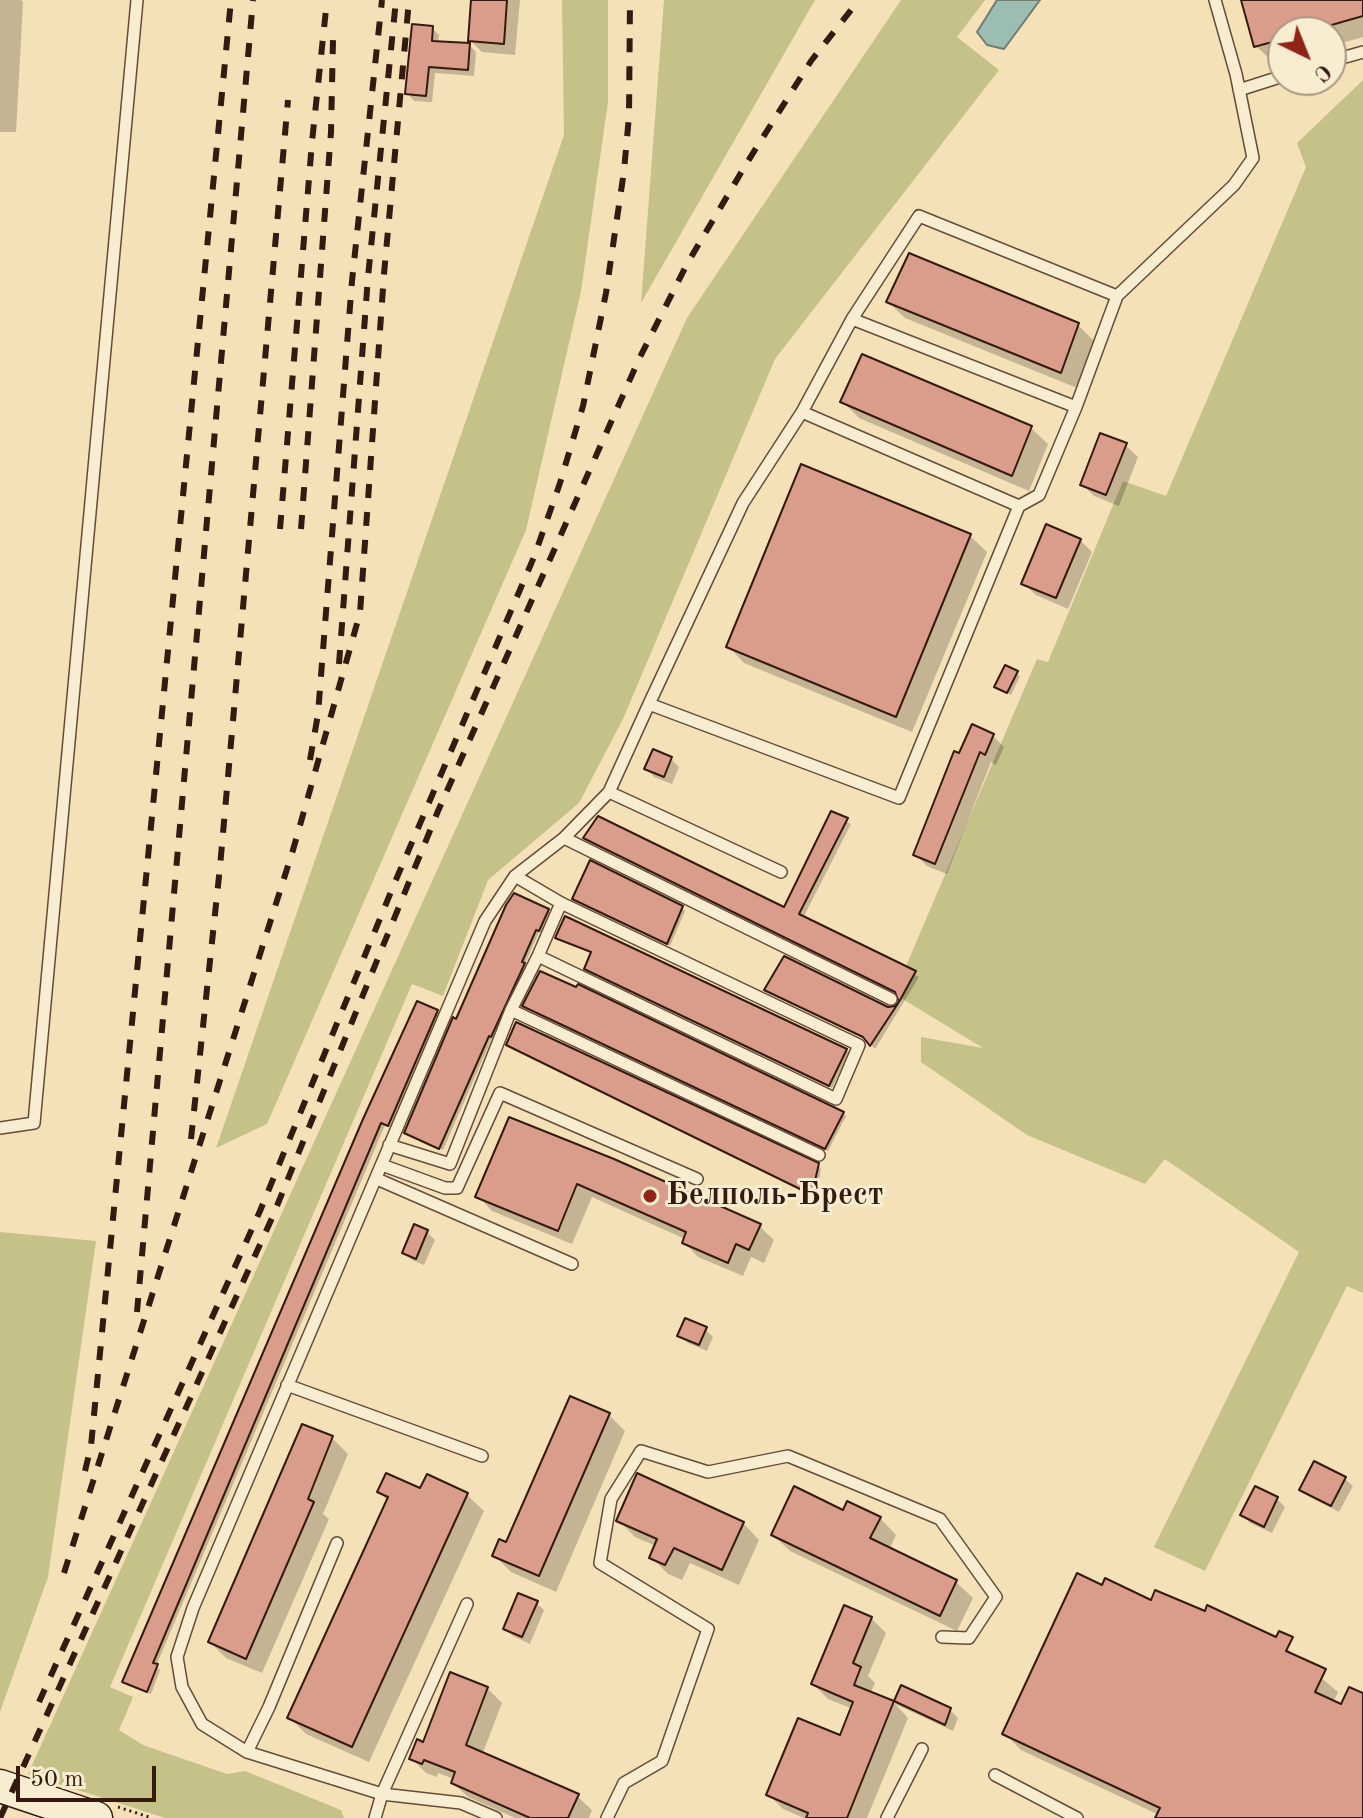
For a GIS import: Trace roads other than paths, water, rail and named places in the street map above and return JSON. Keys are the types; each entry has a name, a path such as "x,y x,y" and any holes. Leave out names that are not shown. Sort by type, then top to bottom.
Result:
{"main road":[{"path":"0,1786 96,1818"}],"lane":[{"path":"0,1128 34,1123 137,0"},
{"path":"649,704 899,798 1019,506 1039,495 1117,296 1234,185 1253,158 1215,0"},
{"path":"1239,90 1267,81"},
{"path":"496,1818 461,1803 382,1794 247,1752 202,1724 182,1687 177,1657 193,1608 485,921 515,876 564,838 609,792 743,503 802,412 852,319 919,216 1117,296"},
{"path":"852,319 1076,407"},
{"path":"802,412 1019,506"},
{"path":"609,792 781,872"},
{"path":"564,838 891,999"},
{"path":"515,876 561,903 859,1045 836,1099 538,956"},
{"path":"389,1145 450,1164 511,1010 561,903"},
{"path":"511,1010 819,1155"},
{"path":"382,1165 445,1188 457,1188 500,1093 697,1179"},
{"path":"377,1179 572,1264"},
{"path":"287,1385 482,1456"},
{"path":"607,1818 624,1783 662,1761 708,1629 600,1563 611,1499 641,1451 708,1472 788,1456 940,1519 996,1597 969,1638 942,1637"},
{"path":"247,1752 269,1707 337,1543"},
{"path":"375,1818 382,1794 467,1604"},
{"path":"887,1818 922,1749"},
{"path":"995,1775 1077,1818"}],"water":[{"path":"997,0 1040,0 1004,49 987,45 977,32"}],"railway":[{"path":"85,1471 91,1446 231,0"},
{"path":"137,1312 253,0"},
{"path":"280,529 327,0"},
{"path":"310,760 318,714 352,281 382,0"},
{"path":"339,664 368,277 396,0"},
{"path":"64,1573 293,850 360,613 384,274 409,0"},
{"path":"39,1702 260,1211 395,882 534,557 560,483 583,406 606,293 624,171 629,116 630,0"},
{"path":"0,1818 272,1218 438,811 640,357 687,264 748,161 811,61 859,0"},
{"path":"301,529 331,132 333,40"},
{"path":"191,1139 220,867 288,100"}],"place":[{"name":"Белполь-Брест","path":"650,1196"}]}
